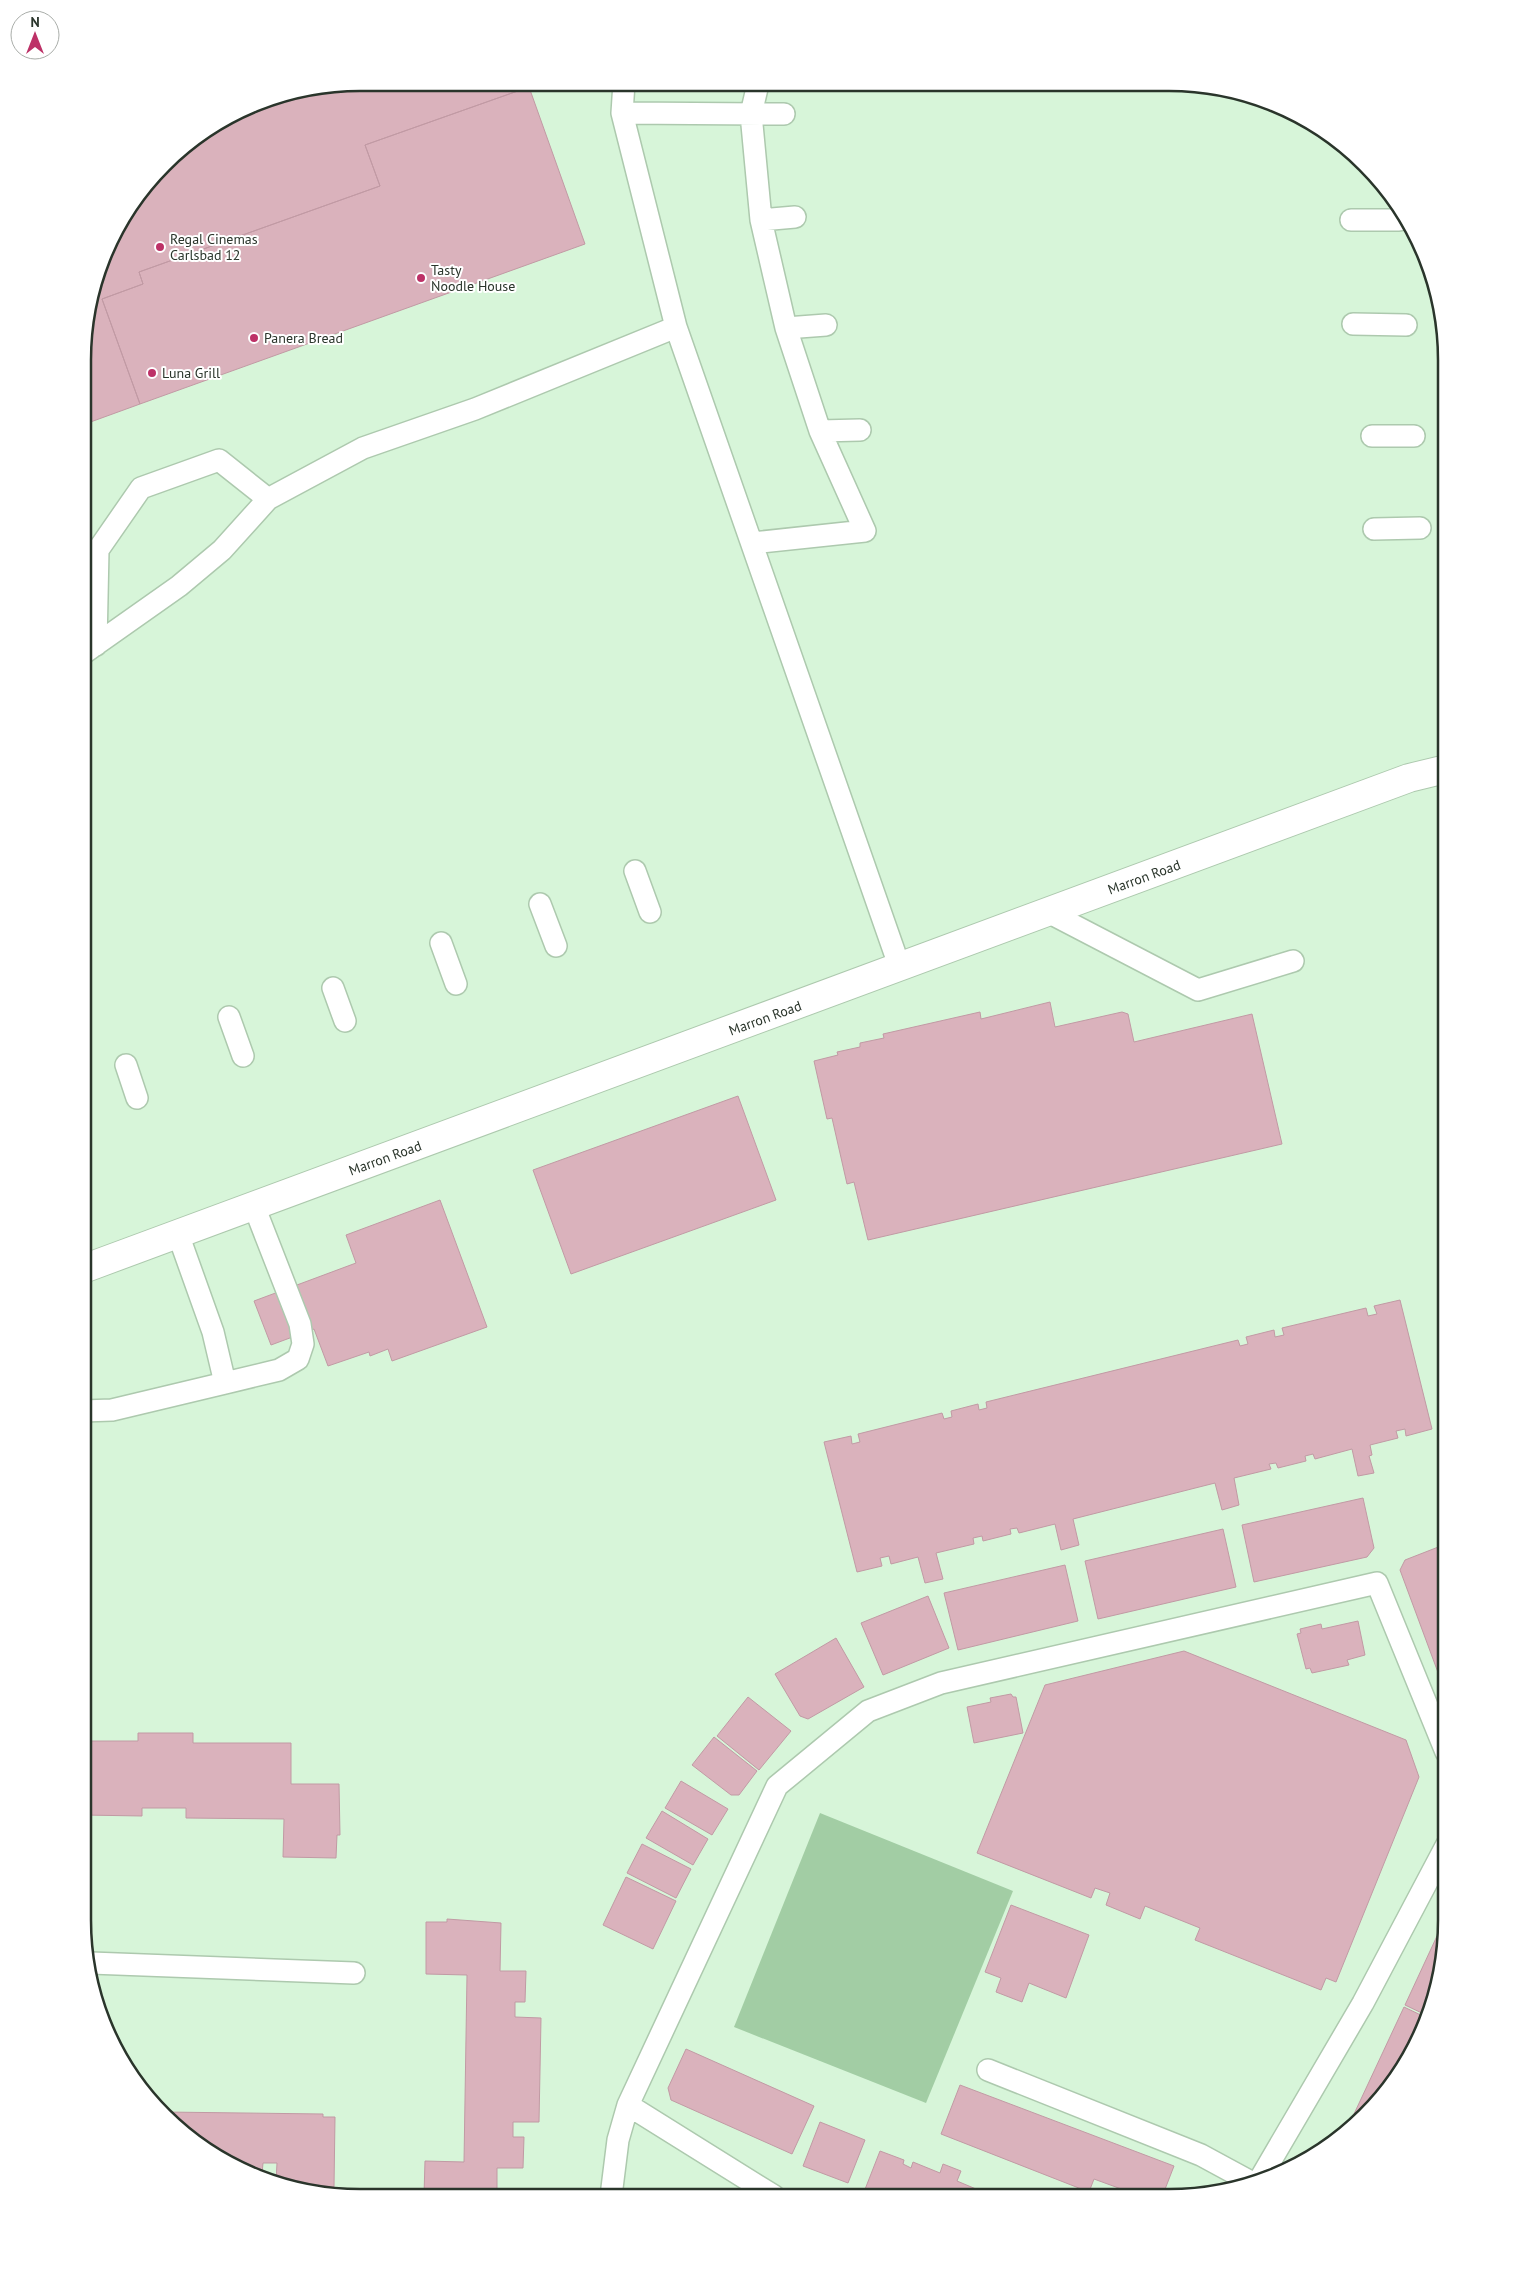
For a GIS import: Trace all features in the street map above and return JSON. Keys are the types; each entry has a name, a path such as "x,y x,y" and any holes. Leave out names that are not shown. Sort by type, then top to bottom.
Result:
{"main road":[{"name":"Marron Road","path":"91,1266 1409,778 1438,771"}],"lane":[{"path":"623,91 622,113 676,327 900,968"},
{"path":"752,543 865,531 820,431 786,328 761,220 751,114 756,91"},
{"path":"622,113 784,114"},
{"path":"761,220 795,217"},
{"path":"1351,220 1398,220"},
{"path":"1353,324 1406,325"},
{"path":"786,328 826,325"},
{"path":"91,648 179,586 214,556 268,499 363,448 475,409 676,327"},
{"path":"820,431 860,430"},
{"path":"1372,436 1414,436"},
{"path":"91,637 98,550 141,488 219,460 268,499"},
{"path":"1374,529 1420,528"},
{"path":"635,871 650,912"},
{"path":"540,904 556,946"},
{"path":"1048,912 1198,990 1293,961"},
{"path":"441,943 456,984"},
{"path":"334,988 345,1021"},
{"path":"229,1017 243,1056"},
{"path":"126,1065 137,1098"},
{"path":"91,1411 112,1410 279,1370 298,1359 302,1344 300,1324 254,1206"},
{"path":"178,1234 213,1332 225,1383"},
{"path":"612,2189 618,2140 628,2105 777,1786 868,1711 940,1683 1377,1583 1438,1732"},
{"path":"1265,2170 1364,2003 1438,1861"},
{"path":"95,1963 354,1973"},
{"path":"988,2070 1201,2155 1244,2178"},
{"path":"628,2105 763,2189"}],"green space":[{"path":"820,1813 1013,1891 926,2103 734,2027"}],"building":[{"name":"Regal Cinemas Carlsbad 12","path":"361,91 518,91 365,145 380,186 139,272 143,284 102,299 140,404 91,422 91,361 96,308 112,257 127,226 158,183 183,158 211,137 241,119 291,100 308,96"},
{"path":"518,91 530,91 585,244 140,404 102,299 143,284 139,272 380,186 365,145"},
{"path":"1050,1002 1055,1027 1122,1012 1128,1014 1134,1042 1252,1014 1282,1144 868,1240 854,1182 847,1184 832,1118 827,1119 814,1061 838,1055 837,1052 860,1047 860,1043 884,1038 883,1034 980,1012 981,1019"},
{"path":"738,1096 776,1200 571,1274 533,1170"},
{"path":"440,1200 487,1327 392,1361 388,1349 370,1356 369,1352 328,1366 314,1329 271,1345 254,1301 356,1263 346,1235"},
{"path":"1400,1300 1432,1429 1406,1436 1405,1429 1396,1431 1398,1438 1370,1445 1372,1455 1369,1456 1374,1473 1358,1476 1352,1449 1315,1459 1313,1454 1305,1456 1306,1461 1278,1468 1276,1463 1269,1464 1271,1469 1234,1478 1239,1505 1222,1510 1215,1483 1073,1519 1079,1545 1061,1550 1055,1524 1019,1533 1017,1528 1010,1529 1011,1534 983,1541 982,1536 973,1538 974,1544 936,1553 943,1579 925,1583 918,1557 891,1564 889,1556 880,1558 882,1566 857,1572 824,1442 851,1436 852,1444 860,1442 858,1434 942,1413 944,1419 952,1417 951,1411 978,1404 979,1410 987,1408 986,1402 1238,1340 1240,1346 1248,1344 1246,1337 1274,1330 1275,1337 1284,1335 1282,1328 1366,1308 1368,1316 1377,1314 1374,1306"},
{"path":"1363,1498 1374,1548 1367,1557 1254,1582 1242,1525"},
{"path":"1223,1529 1236,1587 1098,1619 1085,1561"},
{"path":"1438,1547 1438,1672 1400,1570 1405,1560"},
{"path":"1065,1565 1078,1621 958,1650 944,1593"},
{"path":"928,1596 949,1648 883,1675 861,1623"},
{"path":"1358,1621 1365,1655 1347,1660 1349,1665 1312,1673 1310,1668 1306,1669 1297,1634 1301,1633 1300,1629 1321,1624 1322,1629"},
{"path":"836,1638 864,1687 808,1719 800,1716 775,1674"},
{"path":"1184,1651 1406,1740 1419,1777 1336,1982 1326,1978 1321,1990 1195,1940 1200,1928 1145,1906 1140,1919 1106,1905 1110,1893 1095,1888 1091,1898 977,1853 1045,1685"},
{"path":"1011,1694 1013,1697 1016,1697 1023,1733 974,1743 967,1707 991,1702 990,1698"},
{"path":"748,1697 791,1731 759,1770 717,1736"},
{"path":"138,1733 193,1733 193,1743 291,1743 291,1784 339,1784 340,1835 337,1835 336,1858 283,1857 284,1819 186,1818 186,1808 142,1808 142,1816 91,1815 91,1741 138,1741"},
{"path":"714,1737 757,1771 739,1795 731,1795 692,1765"},
{"path":"681,1781 728,1809 712,1835 665,1808"},
{"path":"662,1811 708,1839 693,1865 646,1838"},
{"path":"642,1844 691,1869 676,1898 627,1873"},
{"path":"626,1877 676,1901 653,1949 603,1925"},
{"path":"1011,1905 1089,1935 1066,1998 1029,1983 1022,2002 996,1992 1001,1978 985,1972"},
{"path":"447,1919 501,1923 500,1971 526,1971 525,2002 515,2002 515,2017 541,2018 539,2122 513,2122 513,2137 524,2137 523,2168 497,2168 497,2189 424,2189 425,2161 464,2162 467,1975 426,1974 426,1922 447,1922"},
{"path":"1437,1936 1433,1972 1421,2013 1405,2005"},
{"path":"1404,2007 1420,2015 1402,2054 1371,2097 1354,2114"},
{"path":"686,2049 814,2106 792,2154 671,2100 668,2088"},
{"path":"960,2085 1174,2166 1165,2189 1121,2189 1094,2179 1090,2189 1081,2189 941,2134"},
{"path":"172,2112 323,2114 323,2117 335,2117 334,2187 291,2180 276,2175 277,2163 263,2163 262,2170 226,2153 197,2133"},
{"path":"820,2122 865,2140 848,2183 803,2166"},
{"path":"880,2151 904,2160 903,2164 911,2168 913,2162 940,2173 943,2164 961,2171 957,2181 976,2189 865,2189"}],"place":[{"name":"Regal Cinemas Carlsbad 12","path":"160,247"},
{"name":"Tasty Noodle House","path":"421,278"},
{"name":"Panera Bread","path":"254,338"},
{"name":"Luna Grill","path":"152,373"}]}
